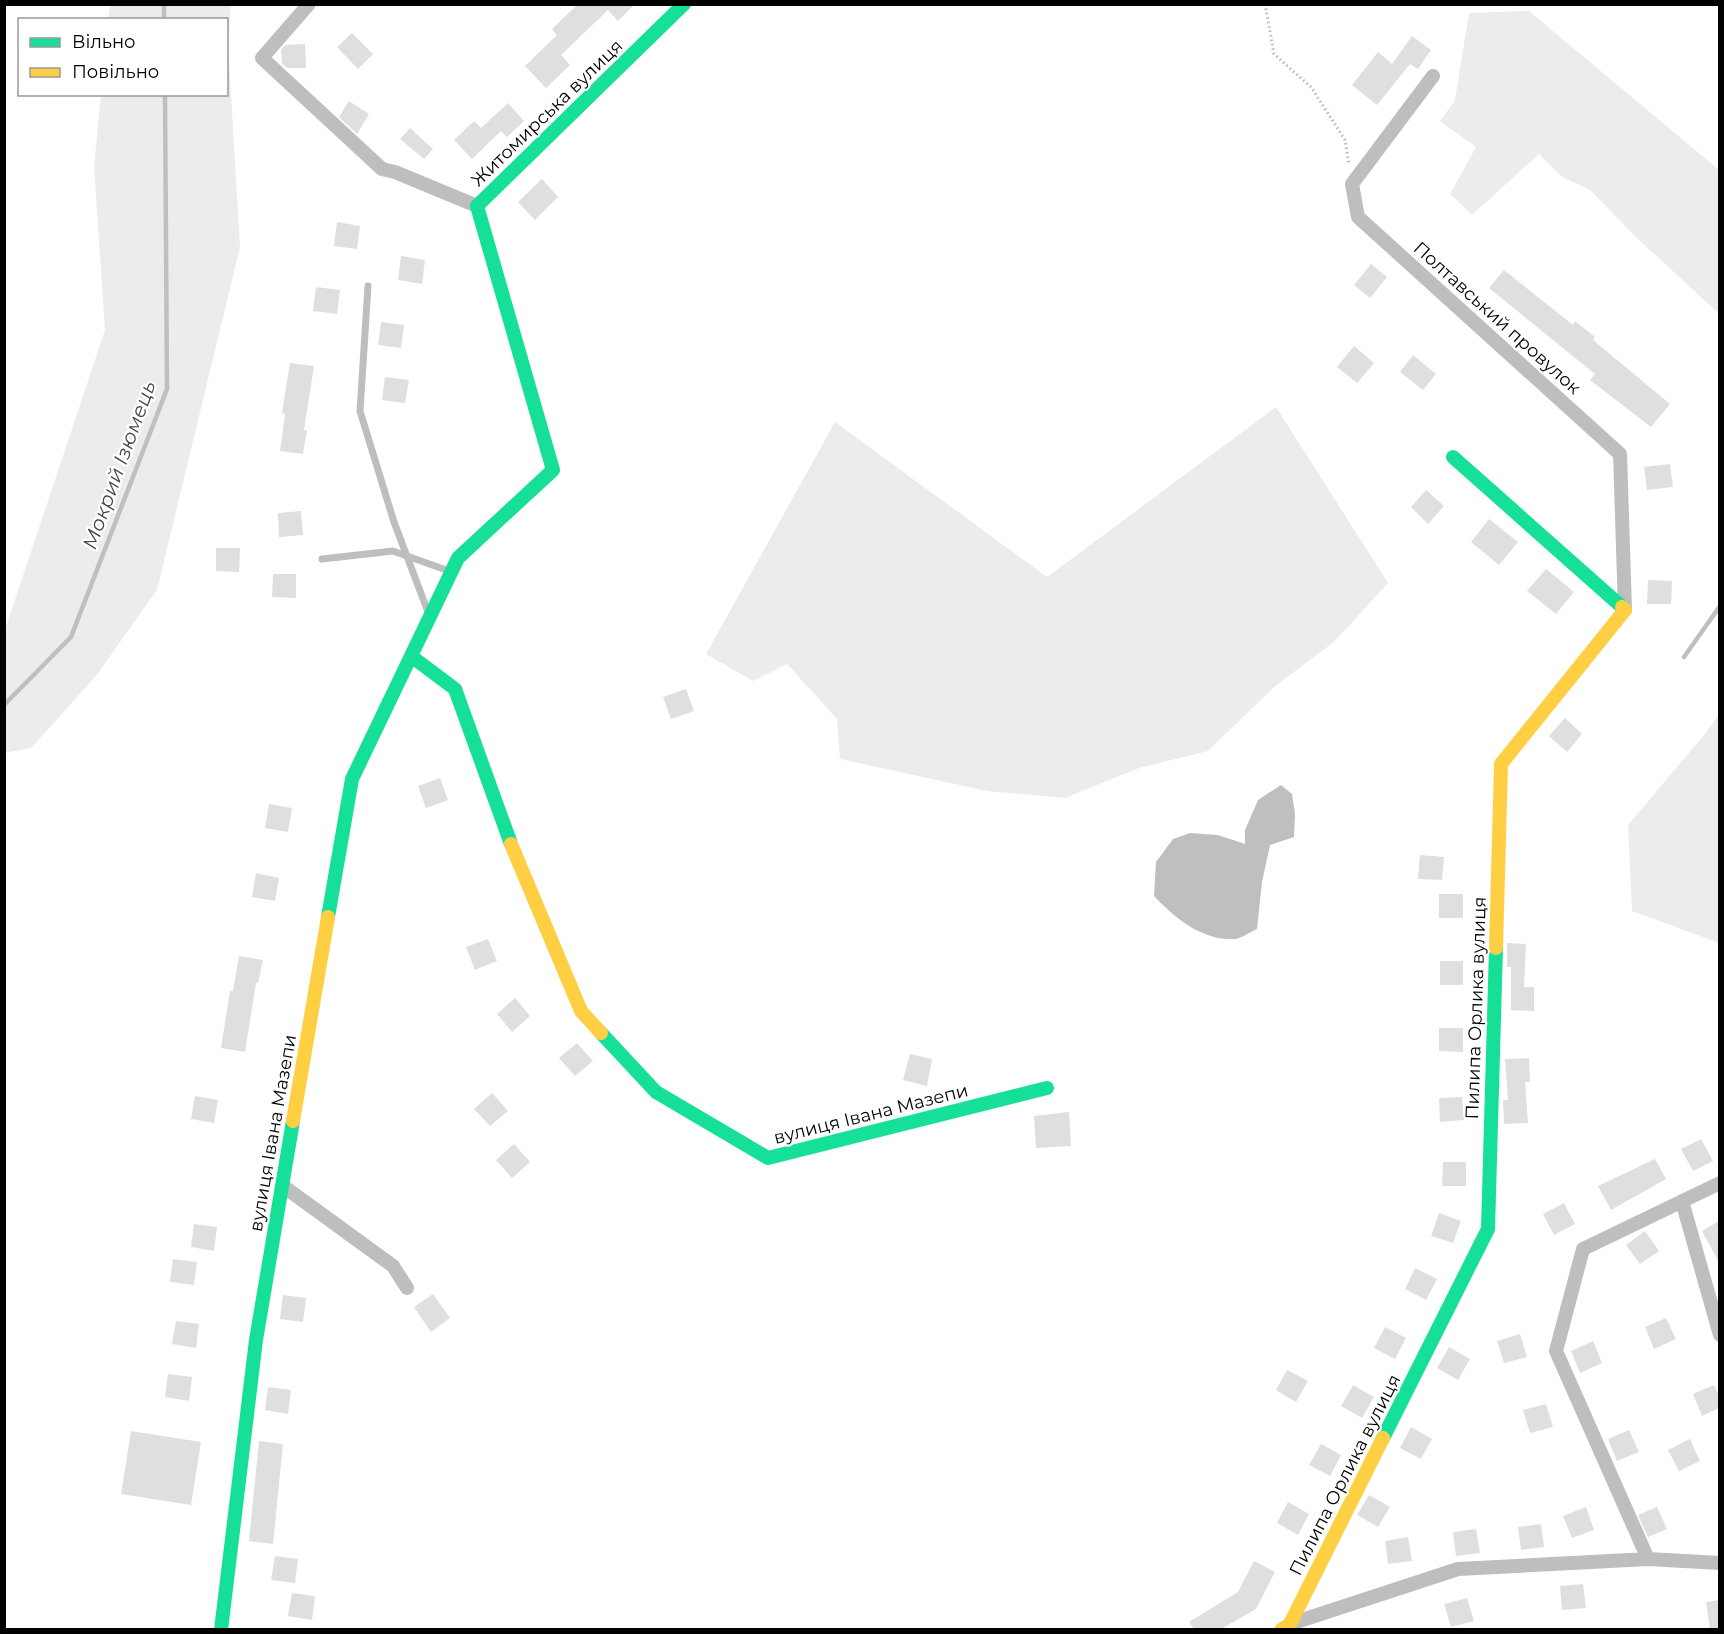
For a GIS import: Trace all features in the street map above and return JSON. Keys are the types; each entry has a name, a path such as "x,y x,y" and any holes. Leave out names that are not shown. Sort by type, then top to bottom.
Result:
{"street":[{"path":"309,4 262,58 382,169 395,172 477,206"},
{"name":"Житомирська вулиця","path":"553,470 477,206 684,4"},
{"path":"1352,184 1433,75"},
{"name":"Полтавський провулок","path":"1352,184 1358,217 1620,454 1625,610"},
{"path":"1453,457 1625,610"},
{"name":"вулиця Івана Мазепи","path":"221,1629 256,1340 352,779 458,558 553,470"},
{"name":"Пилипа Орлика вулиця","path":"1285,1627 1488,1229 1501,764 1625,610"},
{"name":"вулиця Івана Мазепи","path":"411,656 455,689 508,836 581,1011 656,1092 768,1158 1047,1088"},
{"path":"1648,1558 1556,1351 1583,1250 1719,1182"},
{"path":"282,1186 393,1266 407,1288"},
{"path":"1682,1201 1719,1335"},
{"path":"1285,1627 1458,1569 1648,1558 1719,1563"}],"lane":[{"path":"368,286 360,411 394,522 429,618"},
{"path":"322,559 393,551 452,572"}],"path":[{"path":"1265,4 1274,54 1311,87 1345,140 1352,184"}],"shaded area":[{"path":"110,5 231,5 228,43 228,18 108,18"},
{"path":"1529,11 1719,170 1719,311 1717,312 1637,238 1590,190 1562,177 1539,154 1472,215 1450,194 1476,147 1440,121 1455,100 1469,13"},
{"path":"228,43 240,247 157,590 96,676 31,748 5,753 5,630 105,330 94,167 101,96 228,96"},
{"path":"1276,407 1388,583 1334,642 1274,687 1208,751 1139,768 1065,798 987,791 840,759 837,719 787,664 753,681 706,654 835,422 1047,577"},
{"path":"1719,714 1719,943 1632,911 1628,825 1705,734"},
{"path":"1281,785 1292,794 1295,814 1294,837 1270,845 1262,882 1257,929 1235,939 1211,936 1180,920 1154,896 1156,862 1173,839 1190,833 1218,835 1245,844 1245,830 1258,800"}],"building":[{"path":"578,4 635,4 618,21 608,10 561,55 570,65 546,88 525,66 557,35 552,29"},
{"path":"352,33 373,54 358,69 337,47"},
{"path":"1412,36 1431,50 1418,69 1410,64 1377,105 1352,85 1378,52 1392,64"},
{"path":"305,44 306,68 287,68 282,64 281,50 285,45"},
{"path":"349,101 369,114 357,134 339,117"},
{"path":"508,103 524,121 507,137 501,131 472,159 454,140 474,121 481,128"},
{"path":"410,128 433,149 424,159 400,139"},
{"path":"542,179 558,197 535,220 518,202"},
{"path":"337,222 360,226 357,249 334,246"},
{"path":"401,256 425,260 422,284 398,280"},
{"path":"1371,264 1387,277 1370,298 1354,285"},
{"path":"1504,270 1573,325 1575,321 1595,337 1593,340 1670,404 1651,427 1590,380 1595,374 1489,288"},
{"path":"316,287 340,290 337,314 313,311"},
{"path":"381,322 404,325 401,348 378,345"},
{"path":"1354,346 1374,363 1357,383 1337,367"},
{"path":"1413,355 1436,374 1423,390 1400,372"},
{"path":"290,363 314,366 304,430 307,430 303,454 280,451 285,414 282,413"},
{"path":"385,377 409,380 405,403 382,400"},
{"path":"1670,464 1673,487 1647,490 1644,467"},
{"path":"1426,490 1444,506 1428,524 1411,507"},
{"path":"301,511 303,535 279,537 278,513"},
{"path":"1489,519 1518,542 1499,565 1471,542"},
{"path":"216,548 240,548 239,572 216,571"},
{"path":"1546,569 1574,592 1556,614 1527,591"},
{"path":"273,574 296,574 296,598 272,597"},
{"path":"1648,580 1672,581 1671,604 1647,604"},
{"path":"686,689 694,711 671,719 663,697"},
{"path":"1565,718 1582,734 1567,752 1549,736"},
{"path":"440,778 448,800 426,808 418,786"},
{"path":"269,804 292,808 288,832 265,828"},
{"path":"1420,855 1444,857 1442,880 1418,879"},
{"path":"256,873 279,878 275,901 252,897"},
{"path":"1439,894 1463,894 1463,918 1439,918"},
{"path":"488,939 497,961 475,970 466,947"},
{"path":"1507,943 1526,944 1524,987 1534,987 1534,1011 1511,1010 1511,967 1507,967"},
{"path":"239,956 263,960 258,983 256,983 245,1052 221,1048 230,991 233,991"},
{"path":"1440,961 1463,961 1463,985 1440,985"},
{"path":"515,998 530,1016 512,1032 497,1014"},
{"path":"1439,1028 1463,1028 1463,1052 1439,1051"},
{"path":"577,1043 593,1061 575,1076 559,1058"},
{"path":"910,1054 932,1059 927,1086 903,1080"},
{"path":"1529,1058 1530,1082 1525,1082 1528,1123 1504,1124 1503,1100 1508,1100 1505,1059"},
{"path":"492,1093 508,1111 490,1126 474,1109"},
{"path":"195,1096 218,1100 214,1123 191,1119"},
{"path":"1462,1097 1464,1120 1440,1122 1439,1098"},
{"path":"1069,1112 1071,1146 1036,1148 1034,1116"},
{"path":"1701,1139 1713,1161 1693,1171 1681,1149"},
{"path":"514,1144 530,1162 512,1178 496,1160"},
{"path":"1655,1159 1666,1179 1611,1210 1598,1186"},
{"path":"1443,1162 1466,1162 1466,1186 1442,1186"},
{"path":"1564,1203 1575,1224 1554,1235 1543,1214"},
{"path":"1439,1213 1461,1221 1453,1243 1431,1236"},
{"path":"1719,1221 1719,1262 1702,1231"},
{"path":"194,1224 217,1227 214,1251 191,1247"},
{"path":"1645,1231 1659,1251 1640,1264 1626,1245"},
{"path":"173,1259 197,1262 194,1285 170,1282"},
{"path":"1415,1268 1437,1279 1426,1300 1405,1289"},
{"path":"433,1294 450,1318 431,1332 414,1307"},
{"path":"283,1295 306,1298 303,1322 280,1319"},
{"path":"1666,1318 1676,1339 1654,1349 1645,1327"},
{"path":"176,1321 199,1324 196,1348 172,1344"},
{"path":"1385,1327 1406,1338 1395,1359 1374,1348"},
{"path":"1520,1334 1527,1357 1504,1363 1497,1341"},
{"path":"1593,1341 1602,1363 1580,1373 1571,1351"},
{"path":"1449,1347 1470,1359 1458,1380 1437,1368"},
{"path":"1287,1370 1308,1381 1296,1402 1276,1390"},
{"path":"168,1374 192,1377 189,1401 165,1397"},
{"path":"1353,1385 1374,1397 1362,1418 1341,1406"},
{"path":"1714,1385 1719,1396 1719,1408 1702,1416 1693,1394"},
{"path":"268,1387 291,1390 288,1414 265,1410"},
{"path":"1546,1404 1553,1427 1530,1433 1523,1410"},
{"path":"1411,1427 1432,1439 1421,1459 1400,1448"},
{"path":"1629,1430 1639,1452 1617,1461 1608,1439"},
{"path":"131,1431 201,1442 191,1505 121,1494"},
{"path":"1690,1439 1700,1461 1679,1471 1668,1450"},
{"path":"259,1441 283,1444 273,1544 249,1541"},
{"path":"1321,1444 1341,1455 1330,1476 1309,1465"},
{"path":"1369,1495 1390,1507 1378,1527 1357,1515"},
{"path":"1288,1502 1309,1514 1298,1535 1277,1523"},
{"path":"1586,1507 1594,1530 1572,1538 1563,1516"},
{"path":"1657,1507 1667,1529 1648,1537 1638,1515"},
{"path":"1541,1524 1544,1547 1521,1550 1518,1527"},
{"path":"1476,1529 1480,1553 1456,1556 1453,1532"},
{"path":"1408,1537 1412,1561 1388,1564 1385,1541"},
{"path":"275,1556 298,1559 295,1583 271,1580"},
{"path":"1254,1561 1275,1572 1256,1609 1221,1629 1194,1629 1189,1622 1238,1592"},
{"path":"1583,1584 1586,1608 1562,1610 1560,1586"},
{"path":"292,1593 315,1596 312,1620 288,1616"},
{"path":"1467,1598 1474,1621 1451,1627 1444,1604"},
{"path":"1719,1600 1719,1629 1710,1629 1706,1602"}],"waterway":[{"name":"Мокрий Ізюмець","path":"164,4 164,18"},
{"name":"Мокрий Ізюмець","path":"4,705 71,637 167,389 165,96"},
{"path":"1684,657 1720,606"}],"traffic: fast":[{"path":"411,656 458,558 553,470 477,206 684,4"},
{"path":"1453,457 1622,607"},
{"path":"328,917 352,779 411,656 455,689 511,844"},
{"path":"1383,1438 1488,1229 1496,948"},
{"path":"601,1033 656,1092 768,1158 1047,1088"},
{"path":"221,1630 256,1340 293,1121"}],"traffic: slow":[{"path":"1496,948 1501,764 1625,610 1622,607"},
{"path":"511,844 581,1011 601,1033"},
{"path":"293,1121 328,917"},
{"path":"1281,1630 1290,1624 1383,1438"}]}
